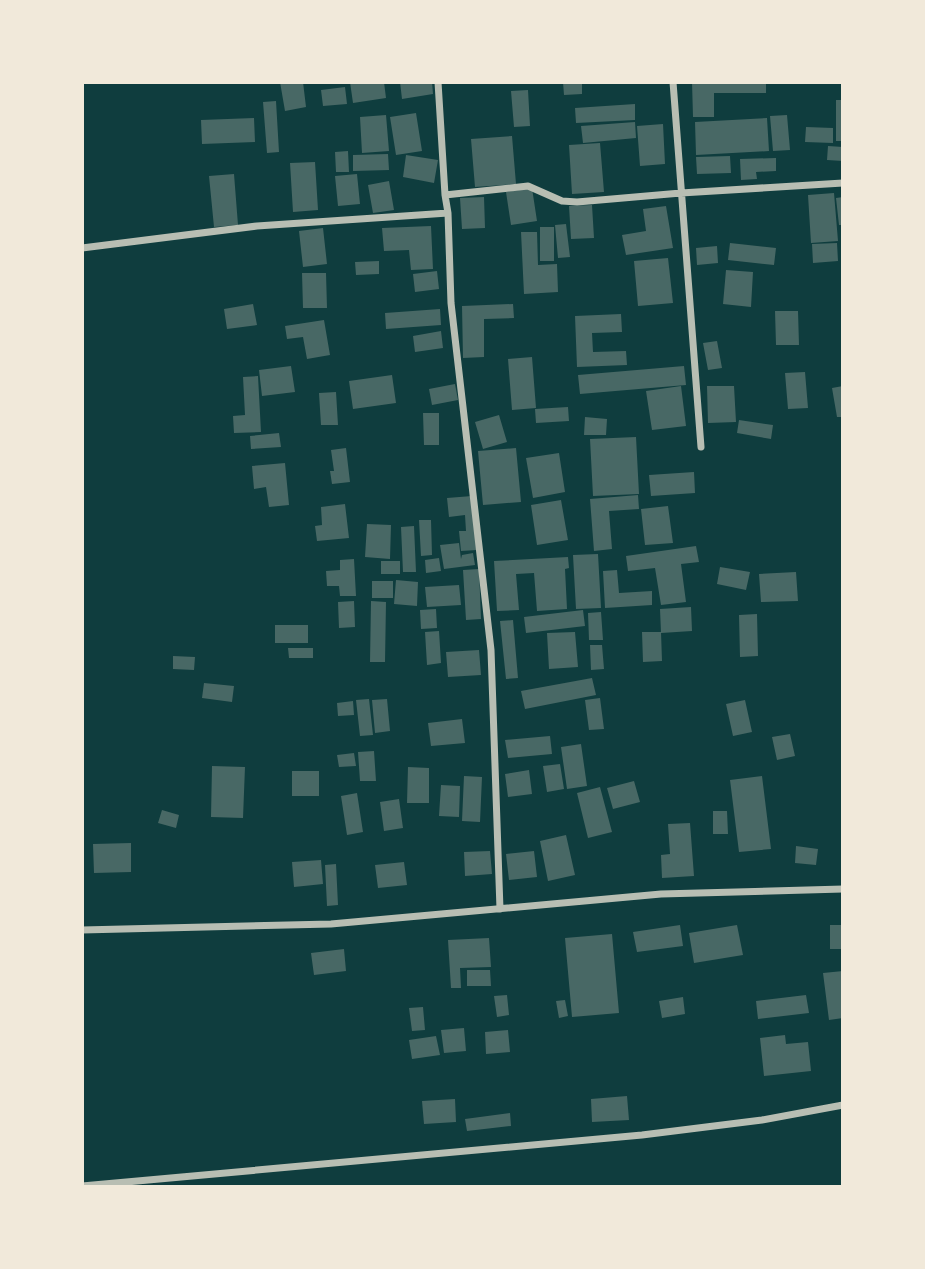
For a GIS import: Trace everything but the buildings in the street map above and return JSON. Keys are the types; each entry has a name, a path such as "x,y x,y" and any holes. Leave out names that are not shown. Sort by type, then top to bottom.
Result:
{"street":[{"path":"438,82 448,213 451,303 491,650 500,909"},
{"path":"673,82 701,447"},
{"path":"445,195 528,186 562,201 577,202 843,183"},
{"path":"82,248 257,226 448,213"},
{"path":"82,930 331,924 661,894 843,889"},
{"path":"82,1186 642,1135 843,1105"}]}
